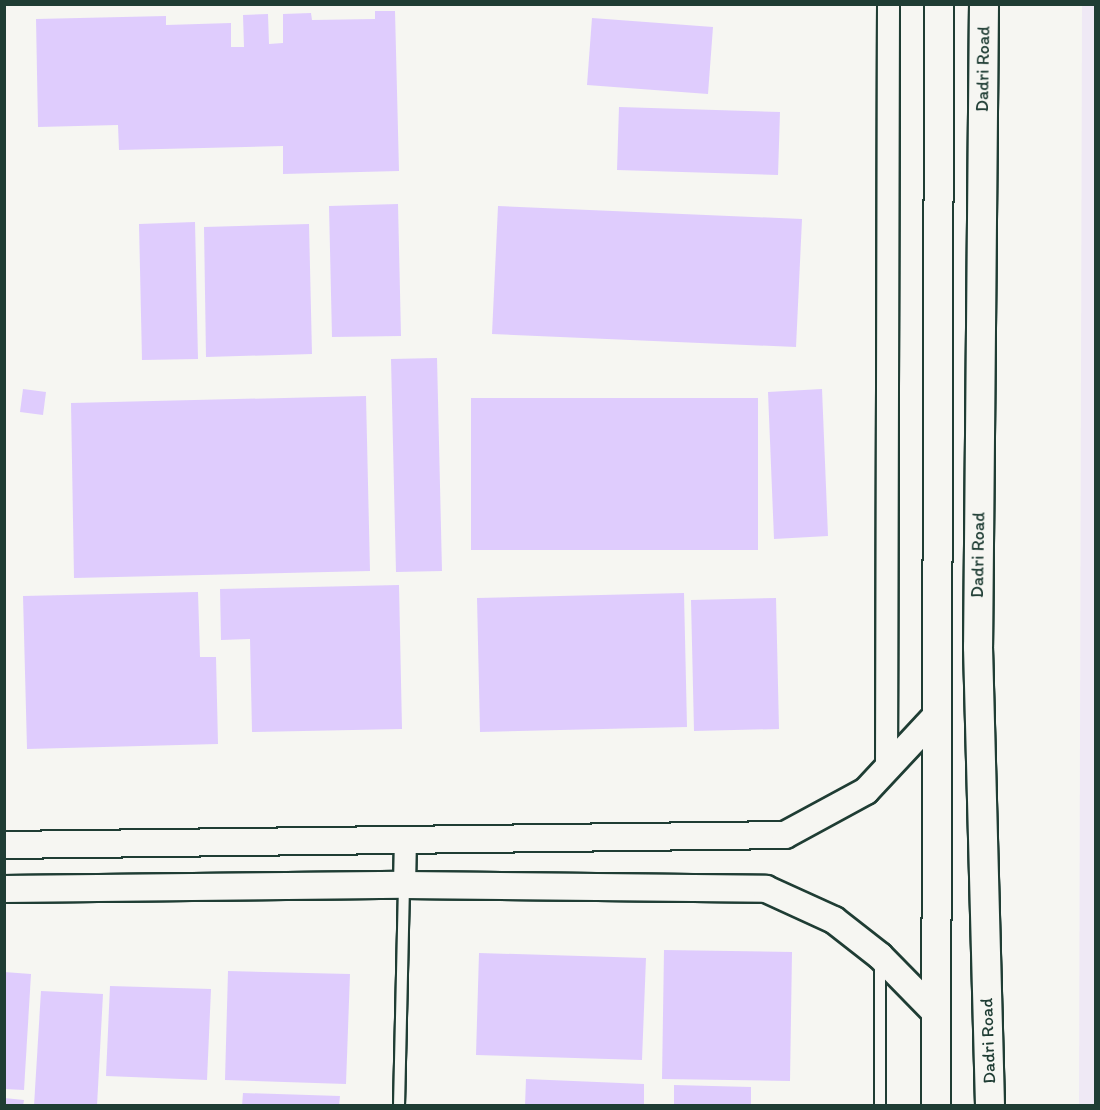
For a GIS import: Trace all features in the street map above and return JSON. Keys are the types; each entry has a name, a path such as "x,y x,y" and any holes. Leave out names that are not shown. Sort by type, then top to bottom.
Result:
{"main road":[{"path":"936,1106 934,718 939,4"},
{"name":"Dadri Road","path":"984,4 978,647 990,1106"}],"street":[{"path":"886,769 888,4"},
{"path":"4,844 785,835 866,791 934,718"},
{"path":"404,885 405,839"},
{"path":"4,889 404,885 765,889 834,920 880,956 937,1014"}],"lane":[{"path":"399,1106 404,885"},
{"path":"880,956 880,1106"}],"shaded area":[{"path":"1095,4 1096,1105 1079,1106 1082,5"}],"building":[{"path":"375,11 395,11 399,171 283,174 283,146 119,150 118,125 38,127 36,19 166,16 166,25 231,23 231,47 244,47 243,15 268,14 269,44 283,43 283,14 311,13 312,20 375,19"},
{"path":"592,18 713,27 708,94 587,85"},
{"path":"619,107 780,112 778,175 617,170"},
{"path":"398,204 401,336 332,337 329,206"},
{"path":"498,206 802,219 796,347 492,334"},
{"path":"195,222 198,359 142,360 139,224"},
{"path":"309,224 312,354 206,357 204,227"},
{"path":"437,358 442,571 396,572 391,359"},
{"path":"23,389 46,392 43,415 20,412"},
{"path":"822,389 828,536 774,539 768,392"},
{"path":"366,396 370,571 74,578 71,403"},
{"path":"471,398 758,398 758,550 471,550"},
{"path":"399,585 402,729 252,732 250,639 221,640 220,589"},
{"path":"198,592 200,657 216,657 218,744 27,749 23,596"},
{"path":"684,593 687,727 480,732 477,598"},
{"path":"776,598 779,729 694,731 691,600"},
{"path":"664,950 792,952 790,1081 662,1079"},
{"path":"479,953 646,958 642,1060 476,1055"},
{"path":"228,971 350,974 346,1084 225,1080"},
{"path":"4,972 31,974 24,1090 4,1089"},
{"path":"110,986 211,989 207,1080 106,1076"},
{"path":"41,991 103,994 97,1106 34,1106"},
{"path":"526,1079 644,1084 644,1106 525,1106"},
{"path":"674,1085 751,1087 751,1106 674,1106"},
{"path":"243,1093 340,1096 339,1106 242,1106"},
{"path":"4,1098 24,1100 23,1106 4,1106"}]}
